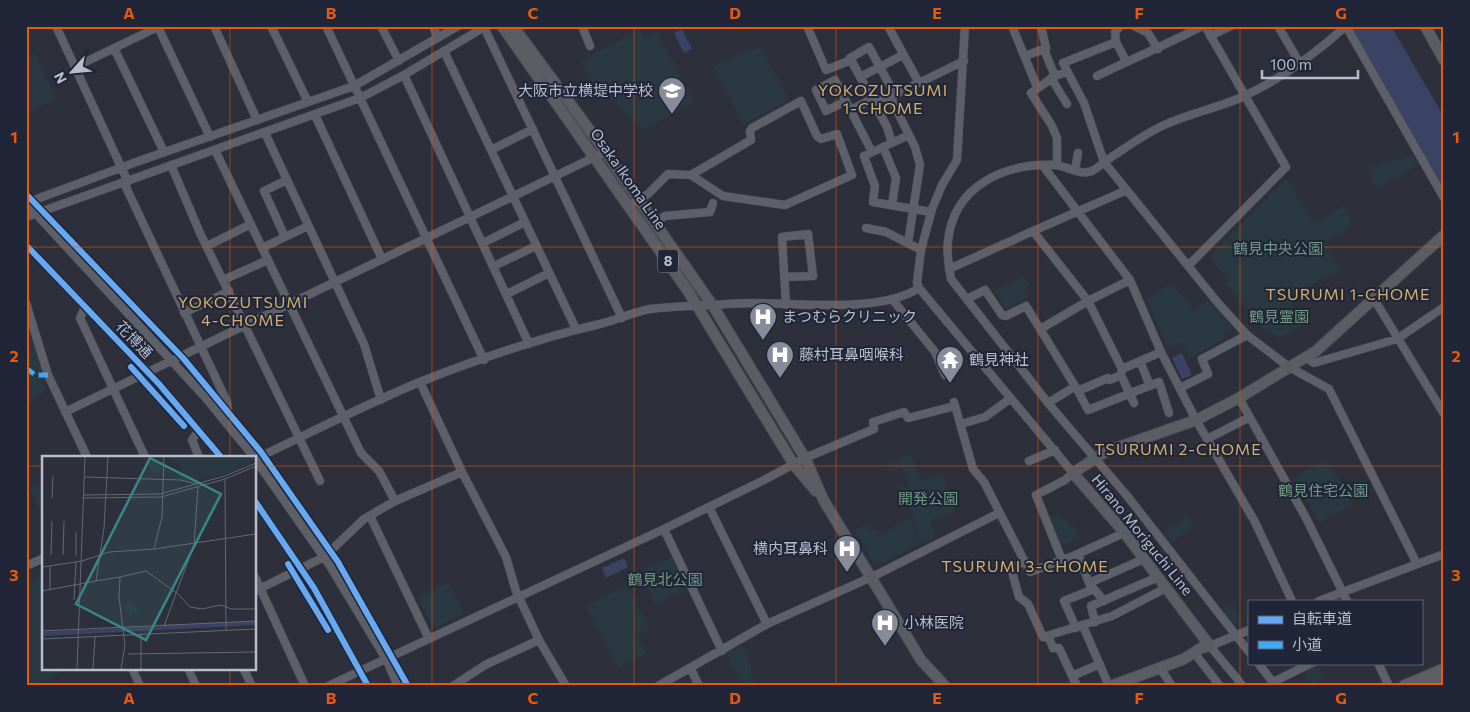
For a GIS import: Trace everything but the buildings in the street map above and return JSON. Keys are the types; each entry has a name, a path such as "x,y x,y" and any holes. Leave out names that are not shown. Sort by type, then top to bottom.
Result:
{"highway":[{"path":"1404,686 1444,669"},
{"path":"1428,686 1444,678"}],"main road":[{"name":"Osaka Ikoma Line","path":"502,26 698,306 794,465 824,501"},
{"name":"Osaka Ikoma Line","path":"513,26 606,152 713,306 804,458 824,501 870,577 922,660 945,686"},
{"path":"1425,26 1444,60"},
{"name":"Hirano Moriguchi Line","path":"1210,646 1124,533 1073,473 1095,458 1115,448 1196,420 1239,398 1289,368 1333,337 1444,236"},
{"path":"1115,685 1195,654 1201,648 1210,646"}],"street":[{"path":"56,26 123,169 126,182 184,313 229,406 228,410 221,417"},
{"path":"214,26 257,120"},
{"path":"271,26 308,102"},
{"path":"326,26 484,360"},
{"path":"382,26 399,61"},
{"path":"433,26 438,38"},
{"path":"26,203 123,169 164,152 354,86 458,26"},
{"path":"582,26 590,46"},
{"path":"807,26 826,70 851,60 850,58 869,46 880,66 920,165 908,243"},
{"path":"888,26 918,83"},
{"path":"1012,26 1038,87"},
{"path":"1041,26 1046,48 1045,52 1053,77 1067,104"},
{"path":"1120,26 1115,32 1116,42 1126,61"},
{"path":"1134,26 1148,33 1158,49"},
{"path":"1097,76 1204,26 1286,167 1189,265"},
{"path":"1210,36 1231,26"},
{"path":"1278,26 1299,62"},
{"path":"1248,651 1128,497 1048,402 951,279 947,257 950,229 961,202 971,190 983,181 1003,171 1057,165 1085,174 1094,170 1140,138 1166,124 1245,95 1268,83 1328,43 1346,26 1444,198"},
{"path":"75,67 159,27 210,136"},
{"path":"26,218 170,165 315,116 360,98 404,75 485,27 622,318"},
{"path":"967,27 957,160 942,185 931,212 921,250 917,282 919,288 1073,473 1065,480 1036,495 1062,560"},
{"path":"1116,42 1062,63 1084,103 1104,162 1247,335 1289,368 1329,389 1417,564"},
{"path":"114,48 164,152"},
{"path":"1024,56 1046,48"},
{"path":"444,51 576,329"},
{"path":"860,77 903,55"},
{"path":"851,60 887,127 892,143"},
{"path":"851,110 872,98 893,96 964,61"},
{"path":"1057,165 1057,138 1052,126 1031,92 1053,77 1067,72"},
{"path":"404,75 530,344"},
{"path":"629,206 648,194 668,174 691,174 751,140 750,131 752,128 801,101 817,136 821,138 837,134 852,175 785,205 723,196 691,174"},
{"path":"846,101 872,152"},
{"path":"315,116 382,259"},
{"path":"234,128 239,142"},
{"path":"491,150 533,129"},
{"path":"265,133 364,344 381,400"},
{"path":"909,135 864,156 875,186 873,202 931,212"},
{"path":"883,147 896,178 892,205"},
{"path":"215,150 361,453 379,471 395,501"},
{"path":"65,412 606,152"},
{"path":"1075,170 1078,153"},
{"path":"170,165 206,246 320,481"},
{"path":"1043,166 1130,280 1161,352 1196,420 1255,522 1292,600"},
{"path":"285,237 264,191 287,180"},
{"path":"950,269 1127,190"},
{"name":"花博通","path":"26,203 171,360 253,456"},
{"path":"655,222 665,216 710,212 713,203"},
{"path":"483,243 525,222"},
{"path":"206,246 251,224"},
{"path":"262,248 308,226"},
{"path":"866,228 886,232 921,250"},
{"path":"1032,231 1088,301 1134,402"},
{"path":"786,278 813,276 808,234 782,237 786,278 786,305"},
{"name":"花博通","path":"26,245 147,371 219,456"},
{"path":"494,266 536,246"},
{"path":"223,280 268,260"},
{"path":"507,294 549,273"},
{"path":"1042,328 1088,301 1130,280"},
{"path":"256,458 420,382 530,344 553,334 648,310 713,306 726,303 786,305 851,304 907,296 919,288"},
{"path":"968,300 985,290 1002,315 1006,316 1026,306 1042,328 1088,410 1129,392 1159,382 1169,413"},
{"path":"184,313 229,291"},
{"path":"892,299 935,352 945,375"},
{"path":"1374,299 1444,414"},
{"path":"26,303 48,375 87,456"},
{"path":"85,307 80,318 145,456"},
{"path":"1305,357 1314,363 1397,338 1444,307"},
{"path":"1180,388 1208,374 1202,359 1247,335"},
{"path":"1048,402 1076,389 1108,378 1110,380 1140,361 1161,352"},
{"path":"1140,361 1150,386"},
{"path":"420,382 462,472 506,557 519,598 539,640 566,686"},
{"path":"961,424 985,417 1011,398"},
{"path":"1239,398 1248,418 1306,518 1347,600"},
{"path":"328,686 664,529 794,465 804,458 874,429 873,422 904,412 908,418 955,404 973,469 984,482 1030,572 1078,554 1124,533"},
{"path":"1207,439 1248,418"},
{"path":"199,430 192,440 199,456"},
{"path":"1029,461 1054,450"},
{"name":"花博通","path":"256,459 324,557 386,659 398,686"},
{"path":"305,686 258,590 324,557 370,516 395,501 462,472"},
{"path":"256,502 301,569 368,686"},
{"path":"709,507 767,624"},
{"path":"658,686 691,669 767,624 870,577 999,513"},
{"path":"370,516 429,639"},
{"path":"664,529 722,651"},
{"path":"1078,554 1092,586 1104,601"},
{"path":"1321,600 1342,590 1444,554"},
{"path":"26,566 42,559"},
{"path":"1115,685 1100,664 1064,602 1144,559"},
{"path":"1025,561 1011,568 1018,597 1028,604 1043,637"},
{"path":"1095,622 1091,606 1158,577"},
{"path":"1043,637 1095,622 1166,588"},
{"path":"1243,686 1210,646 1248,630"},
{"path":"1043,637 1049,638 1053,648 1058,648 1077,686"},
{"path":"453,686 462,683 484,665 539,640"},
{"path":"1195,654 1220,686"},
{"path":"1072,676 1100,664"},
{"path":"1259,664 1274,684 1310,664"},
{"path":"1378,664 1389,686"},
{"path":"1160,668 1172,686"},
{"path":"691,669 699,686"},
{"path":"133,670 140,686"},
{"path":"189,670 196,686"},
{"path":"245,670 252,686"}],"green space":[{"path":"640,29 645,37 656,31 695,102 643,130 601,89 597,91 581,61"},
{"path":"760,46 789,100 744,124 713,67 749,49 750,52"},
{"path":"35,53 56,100 26,113 26,56"},
{"path":"1412,156 1419,164 1377,189 1368,175 1372,166"},
{"name":"鶴見中央公園","path":"1286,178 1314,223 1344,206 1350,220 1346,229 1324,243 1340,269 1288,297 1303,325 1280,338 1263,329 1225,283 1228,279 1209,257"},
{"path":"1023,277 1030,285 1024,289 1028,297 1008,309 1005,308 993,290"},
{"path":"1171,283 1195,311 1208,300 1234,329 1224,334 1225,338 1190,358 1181,342 1168,349 1146,299"},
{"path":"26,315 40,362 46,391 26,404"},
{"name":"開発公園","path":"911,455 922,480 943,476 955,512 929,520 936,537 920,545 911,512 898,486 902,485 904,489 911,486 901,468 891,472 887,464"},
{"name":"鶴見住宅公園","path":"1327,459 1352,505 1319,523 1294,477"},
{"path":"42,482 42,515 29,487"},
{"path":"1059,514 1062,520 1067,519 1071,527 1074,526 1080,538 1060,547 1048,520"},
{"path":"1187,516 1194,527 1168,545 1160,535"},
{"path":"910,518 919,545 875,565 855,530 867,524 872,531 875,529 880,534"},
{"name":"鶴見北公園","path":"674,556 690,588 655,604 640,572"},
{"path":"42,575 42,670 65,670 33,686 26,686 26,583"},
{"path":"449,582 464,614 433,629 418,597"},
{"path":"627,585 649,629 637,635 646,654 618,668 586,606"},
{"path":"1230,604 1234,605 1241,621 1233,626 1221,610"},
{"path":"742,645 751,664 751,676 756,686 742,686 726,652"},
{"path":"1318,665 1325,678 1310,685 1304,672"}],"water":[{"path":"1350,26 1391,26 1444,117 1444,191"},
{"path":"682,29 692,49 684,53 674,33"},
{"path":"1182,353 1192,375 1182,379 1172,358"},
{"path":"624,558 628,567 606,578 602,568"}],"marked path":[{"path":"26,368 35,375 48,375"}],"cycle path":[{"path":"26,194 183,358 261,452 338,562 408,686"},
{"path":"26,245 159,384 220,456"},
{"path":"131,367 184,426"},
{"path":"256,502 314,588 368,686"},
{"path":"288,564 328,630"}],"place":[{"name":"大阪市立横堤中学校","path":"672,115"},
{"name":"まつむらクリニック","path":"763,341"},
{"name":"藤村耳鼻咽喉科","path":"780,379"},
{"name":"鶴見神社","path":"950,384"},
{"name":"横内耳鼻科","path":"847,573"},
{"name":"小林医院","path":"885,647"}],"district":[{"name":"YOKOZUTSUMI 1-CHOME","path":"883,99"},
{"name":"TSURUMI 1-CHOME","path":"1348,294"},
{"name":"YOKOZUTSUMI 4-CHOME","path":"243,311"},
{"name":"TSURUMI 2-CHOME","path":"1178,449"},
{"name":"TSURUMI 3-CHOME","path":"1025,566"}],"park label":[{"name":"鶴見霊園","path":"1279,317"}]}
